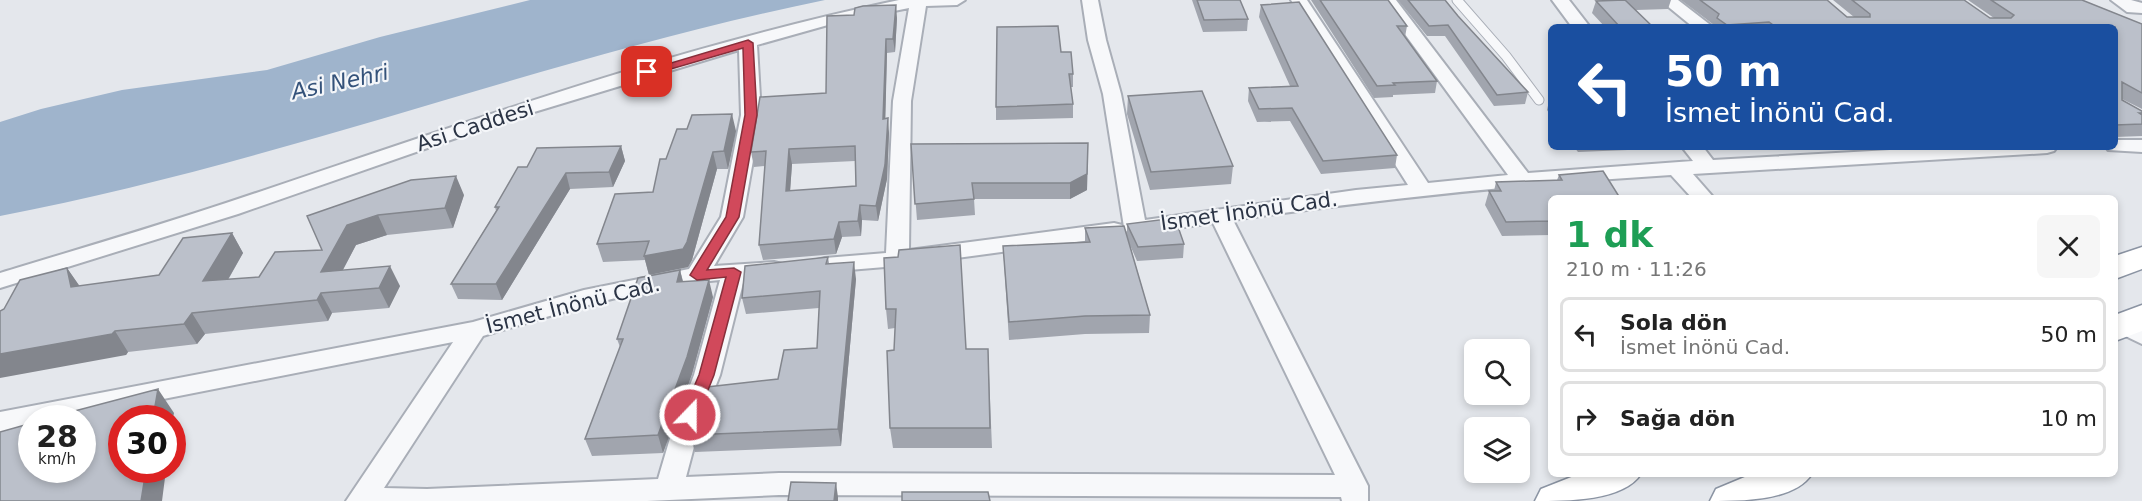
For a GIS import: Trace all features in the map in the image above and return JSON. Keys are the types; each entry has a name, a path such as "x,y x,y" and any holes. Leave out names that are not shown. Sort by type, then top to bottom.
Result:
{"highway":[{"path":"2118,267 2142,257"},
{"path":"1556,501 1614,477"},
{"path":"1731,501 1785,477"}],"street":[{"name":"Asi Caddesi","path":"0,281 230,209 504,115 748,43 832,19 918,1 957,0"},
{"path":"1090,0 1097,40 1112,94 1135,227"},
{"path":"1299,0 1422,190"},
{"path":"1388,0 1523,181"},
{"path":"1560,0 1579,24"},
{"path":"1668,0 1700,24"},
{"path":"2119,0 2133,8 2142,8"},
{"path":"897,259 902,101 918,1"},
{"path":"697,275 732,217 751,115 748,43"},
{"path":"2118,146 2142,146"},
{"path":"1694,150 1708,167"},
{"name":"İsmet İnönü Cad.","path":"0,423 474,330 584,298 697,275 897,259 1356,196 1583,174 1708,167 1844,152 1911,150"},
{"path":"1677,169 1700,195"},
{"path":"361,500 427,500 780,484 1355,493 1220,216"},
{"path":"669,489 691,410 707,375 734,272"},
{"path":"361,500 474,330"}],"lane":[{"path":"1457,0 1539,100"}],"water":[{"name":"Asi Nehri","path":"530,0 825,0 721,23 618,50 208,168 104,194 0,216 0,122 41,109 122,90 267,70 380,37"}],"building":[{"path":"1197,0 1240,0 1248,19 1204,20"},
{"path":"1320,0 1388,0 1407,26 1397,26 1437,81 1377,86"},
{"path":"1408,0 1445,0 1528,92 1497,95 1448,25 1429,26"},
{"path":"1625,0 1650,24 1617,24 1596,1"},
{"path":"1700,0 1827,0 1847,17 1870,17 1870,14 1852,0 1964,0 1990,18 2011,18 2014,15 1991,0 2082,0 2142,24 2142,93 2122,82 2122,100 2142,111 2139,113 2142,115 2142,124 2118,125 2118,24 1772,24 1769,22 1726,24 1717,18 1719,14"},
{"path":"1299,2 1397,155 1323,161 1292,108 1259,109 1249,88 1298,86 1261,5"},
{"path":"896,5 893,39 886,39 883,119 888,118 885,165 876,206 860,205 858,221 839,222 834,239 759,245 766,151 751,152 760,97 826,93 827,16 854,15 855,8","holes":["855,146 856,186 786,191 789,149"]},
{"path":"1058,26 1061,52 1071,52 1073,74 1069,74 1073,104 996,107 997,27"},
{"path":"1202,91 1233,166 1151,172 1128,96"},
{"path":"732,114 724,151 713,152 683,249 644,256 649,241 597,244 615,194 653,192 660,159 666,159 677,129 687,129 692,115"},
{"path":"1088,143 1087,174 1070,183 972,183 974,199 915,204 911,144"},
{"path":"621,146 609,172 566,173 496,284 451,284 499,207 495,207 518,167 527,167 537,148"},
{"path":"1603,171 1618,195 1548,195 1548,221 1506,222 1489,191 1501,191 1496,182 1562,180 1559,175"},
{"path":"456,176 445,208 378,215 347,225 321,272 390,266 379,288 321,293 317,300 192,313 184,324 115,331 112,334 0,354 0,311 4,309 20,280 67,268 71,287 159,275 183,238 232,233 203,281 259,277 275,252 322,250 307,216 411,180"},
{"path":"1175,218 1184,244 1138,247 1127,224"},
{"path":"1124,226 1150,315 1085,316 1009,322 1003,246 1090,242 1085,228"},
{"path":"960,245 966,349 988,349 990,428 890,428 887,351 894,350 896,309 886,309 884,258 898,257 899,250"},
{"path":"828,257 826,264 854,262 838,429 690,435 707,387 778,379 784,350 817,348 820,291 742,298 745,266"},
{"path":"680,270 677,282 709,280 687,357 658,435 585,439 623,339 617,339 638,278"},
{"path":"158,389 155,405 108,405 108,483 144,483 141,501 0,501 0,432 18,427 18,483 96,483 96,405"},
{"path":"791,482 836,483 834,501 788,501"},
{"path":"902,492 988,492 990,501 902,501"}],"route":[{"path":"647,72 748,43 751,115 732,217 697,275 734,272 707,375 690,415"}]}
